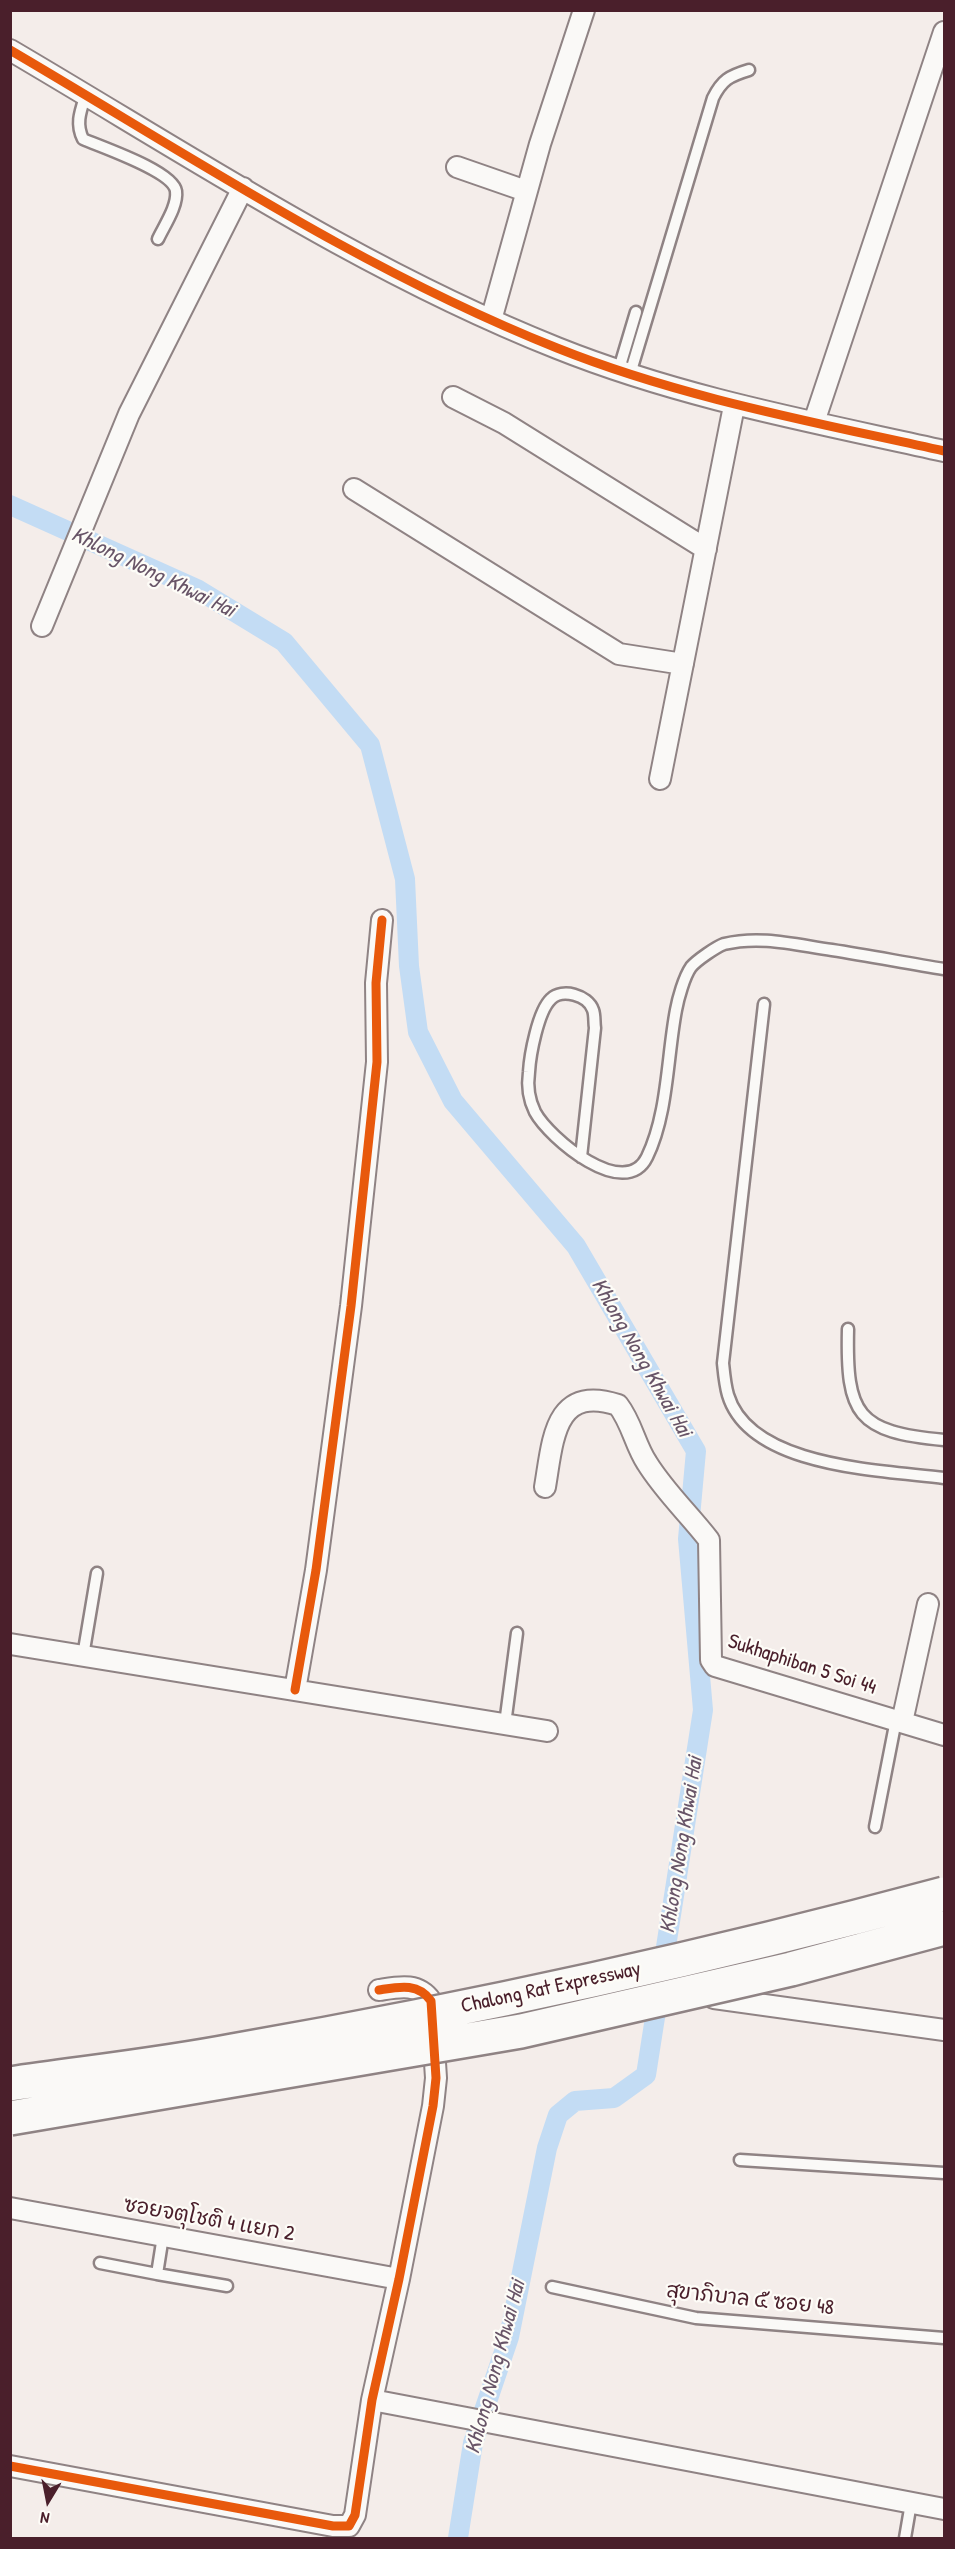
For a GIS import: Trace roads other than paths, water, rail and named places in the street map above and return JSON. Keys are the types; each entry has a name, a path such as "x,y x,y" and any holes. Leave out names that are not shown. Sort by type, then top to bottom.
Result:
{"highway":[{"name":"Chalong Rat Expressway","path":"10,2084 232,2052 498,2001 767,1941 945,1894"},
{"name":"Chalong Rat Expressway","path":"10,2118 521,2031 791,1969 945,1928"}],"street":[{"path":"490,320 526,191 584,10"},
{"path":"814,423 945,32"},
{"path":"10,50 372,264 490,320 559,349 734,406 945,451"},
{"path":"457,167 526,191"},
{"path":"42,626 66,573 129,414 243,188"},
{"path":"453,397 504,423 706,549"},
{"path":"660,779 734,406"},
{"path":"354,489 619,654 683,664"},
{"path":"295,1690 316,1570 351,1306 377,1062 376,994 382,920"},
{"name":"Sukhaphiban 5 Soi 44","path":"545,1487 555,1433 567,1410 579,1401 600,1399 618,1405 646,1461 669,1494 709,1540 711,1660 715,1666 945,1735"},
{"path":"899,1721 928,1604"},
{"path":"10,1644 547,1731"},
{"path":"10,2466 333,2526 349,2526 355,2515 372,2400 399,2278 436,2078 431,2001 426,1993 417,1988 403,1986 379,1990"},
{"path":"714,1998 945,2030"},
{"name":"ซอยจตุโชติ 4 แยก 2","path":"10,2208 399,2278"},
{"path":"372,2400 945,2508"}],"lane":[{"path":"625,372 713,98 720,84 728,76 749,70"},
{"path":"86,94 78,121 83,139 159,172 173,183 176,191 174,206 158,239"},
{"path":"625,372 636,312"},
{"path":"581,1157 594,1019 588,1002 579,996 565,994 552,998 544,1009 529,1072 528,1094 535,1112 549,1131 581,1157 608,1172 633,1170 646,1160 658,1132 676,1006 691,968 722,945 763,939 945,969"},
{"path":"764,1004 723,1363 728,1396 747,1427 769,1444 824,1462 945,1478"},
{"path":"848,1329 849,1388 857,1408 872,1423 906,1437 945,1440"},
{"path":"83,1656 97,1573"},
{"path":"505,1724 517,1633"},
{"path":"875,1827 899,1721"},
{"path":"740,2160 945,2173"},
{"path":"157,2274 163,2236"},
{"path":"100,2263 227,2286"},
{"name":"สุขาภิบาล ๕ ซอย 48","path":"552,2287 696,2318 945,2338"},
{"path":"905,2538 911,2503"}],"waterway":[{"name":"Khlong Nong Khwai Hai","path":"10,505 197,589 284,642 370,745 405,879 409,966 418,1032 453,1101 576,1246 696,1451 688,1539 703,1710 646,2075 614,2098 575,2101 558,2115 547,2148 509,2337 473,2443 458,2538"}]}
